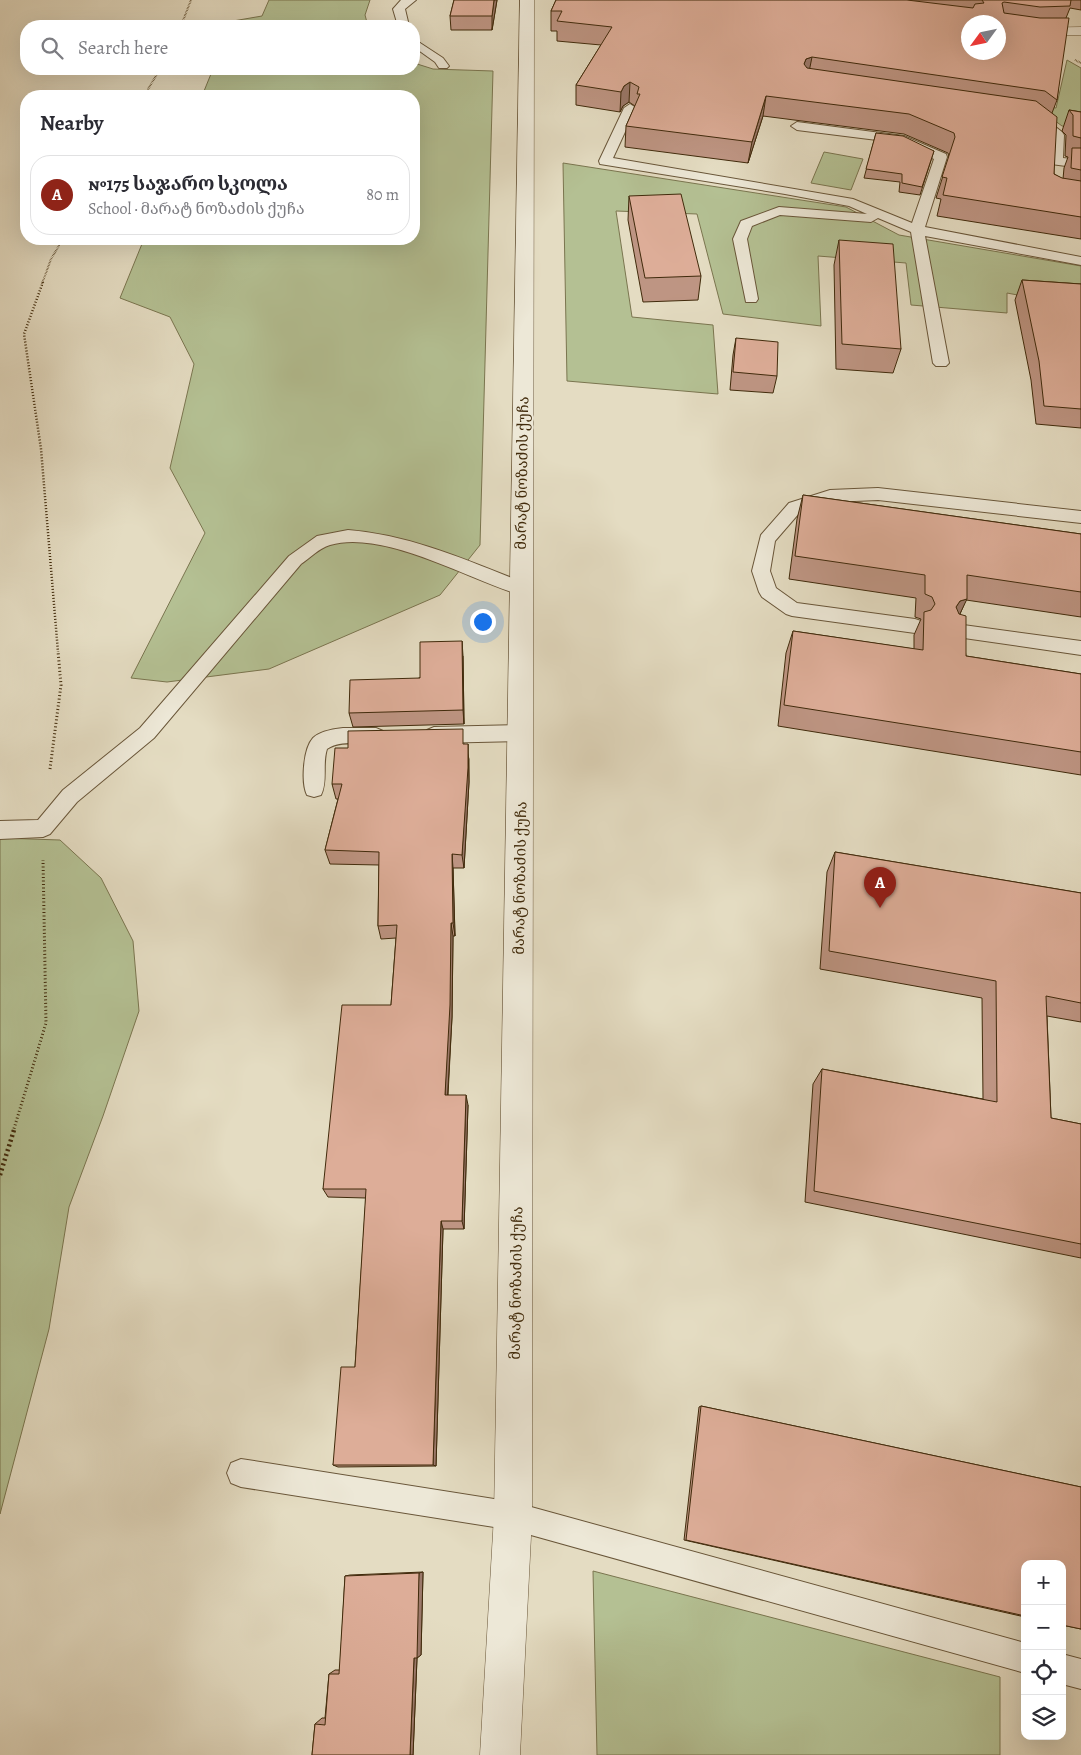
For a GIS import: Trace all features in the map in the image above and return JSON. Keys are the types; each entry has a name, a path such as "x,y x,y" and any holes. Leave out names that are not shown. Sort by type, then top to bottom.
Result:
{"street":[{"name":"მარატ ნოზაძის ქუჩა","path":"500,1755 514,1516 527,0"},
{"path":"1006,28 1033,32 1081,31"},
{"path":"1033,32 1068,46"}],"lane":[{"path":"402,20 399,9 405,2 411,0"},
{"path":"420,46 439,60 443,66"},
{"path":"630,108 605,161 853,202 917,230 1081,261"},
{"path":"1024,115 1034,116 1058,135 1055,177"},
{"path":"797,126 904,140 941,158 917,230 941,364"},
{"path":"1056,161 1081,164"},
{"path":"751,298 740,239 746,224 778,211 889,219"},
{"path":"915,626 792,609 768,592 761,571 767,539 795,507 830,496 878,494 1081,517"},
{"path":"0,830 43,828 70,796 146,733 296,560 326,539 359,536 408,546 521,589"},
{"path":"956,631 1081,648"},
{"path":"412,735 521,733"},
{"path":"314,789 317,748 322,741 332,737 392,736"},
{"path":"241,1472 514,1516 1021,1657"},
{"path":"1066,1670 1081,1674"}],"path":[{"path":"183,20 191,0"},
{"path":"148,90 156,75"},
{"path":"0,1175 46,1023 43,828 61,685 40,449 24,334 51,260 60,245"}],"green space":[{"path":"269,0 370,0 365,15 366,20 239,20 262,16"},
{"path":"1067,60 1081,68 1081,129 1062,126 1046,114 812,71 1056,108"},
{"path":"420,65 433,69 493,71 480,545 440,595 269,669 167,682 131,678 205,533 170,468 194,364 170,317 120,298 142,245 420,245 420,90 204,90 211,75 420,75"},
{"path":"824,152 863,159 851,190 811,183"},
{"path":"563,163 846,207 899,235 1081,266 1081,307 1007,293 1007,313 911,305 906,263 818,256 821,326 723,314 697,214 616,211 632,317 713,325 718,394 567,381"},
{"path":"0,838 60,840 101,878 133,941 139,1011 69,1207 49,1329 0,1514"},
{"path":"593,1571 1000,1677 1000,1755 597,1755"}],"building":[{"path":"454,0 494,0 492,16 450,16"},
{"path":"556,0 907,0 973,8 975,4 984,3 982,0 1071,0 1070,6 1040,7 1002,3 1004,13 1040,18 1069,18 1057,100 1045,91 812,57 806,59 804,64 807,68 1036,101 1057,117 1054,174 1062,178 1081,181 1081,217 943,195 947,178 942,177 955,137 954,133 909,114 766,96 752,142 626,126 640,94 637,94 639,87 630,82 624,86 621,92 576,85 612,27 557,21 562,11 551,11"},
{"path":"1069,110 1081,112 1081,138 1073,136 1073,115"},
{"path":"876,133 903,136 934,151 922,187 902,183 902,174 866,169"},
{"path":"1072,148 1081,148 1081,170 1071,168"},
{"path":"681,194 701,276 645,278 629,196"},
{"path":"839,240 893,244 901,349 842,344"},
{"path":"1022,280 1081,284 1081,409 1044,406 1039,361"},
{"path":"736,338 778,342 777,376 733,372"},
{"path":"803,495 1081,534 1081,592 967,575 967,599 960,601 956,607 959,614 966,616 966,656 1081,674 1081,752 784,705 793,631 923,650 924,612 931,610 935,604 932,597 925,594 925,575 795,556"},
{"path":"462,641 463,710 349,713 350,680 420,678 420,642"},
{"path":"463,729 463,744 468,744 468,768 462,855 452,854 453,923 451,923 450,1005 445,1095 466,1095 462,1221 441,1221 433,1465 333,1465 341,1367 355,1367 366,1189 323,1189 342,1005 391,1005 397,925 378,926 379,852 325,850 342,784 332,784 335,748 348,748 348,731"},
{"path":"835,852 1081,893 1081,1003 1046,996 1051,1118 1081,1124 1081,1244 814,1191 822,1069 997,1102 996,981 829,951"},
{"path":"701,1406 1081,1487 1081,1629 1066,1626 1066,1560 1021,1560 1021,1615 686,1540"},
{"path":"419,1573 417,1658 414,1658 410,1755 312,1755 315,1724 325,1725 329,1674 339,1674 345,1576"}],"place":[{"name":"№175 საჯარო სკოლა","path":"880,908"}]}
